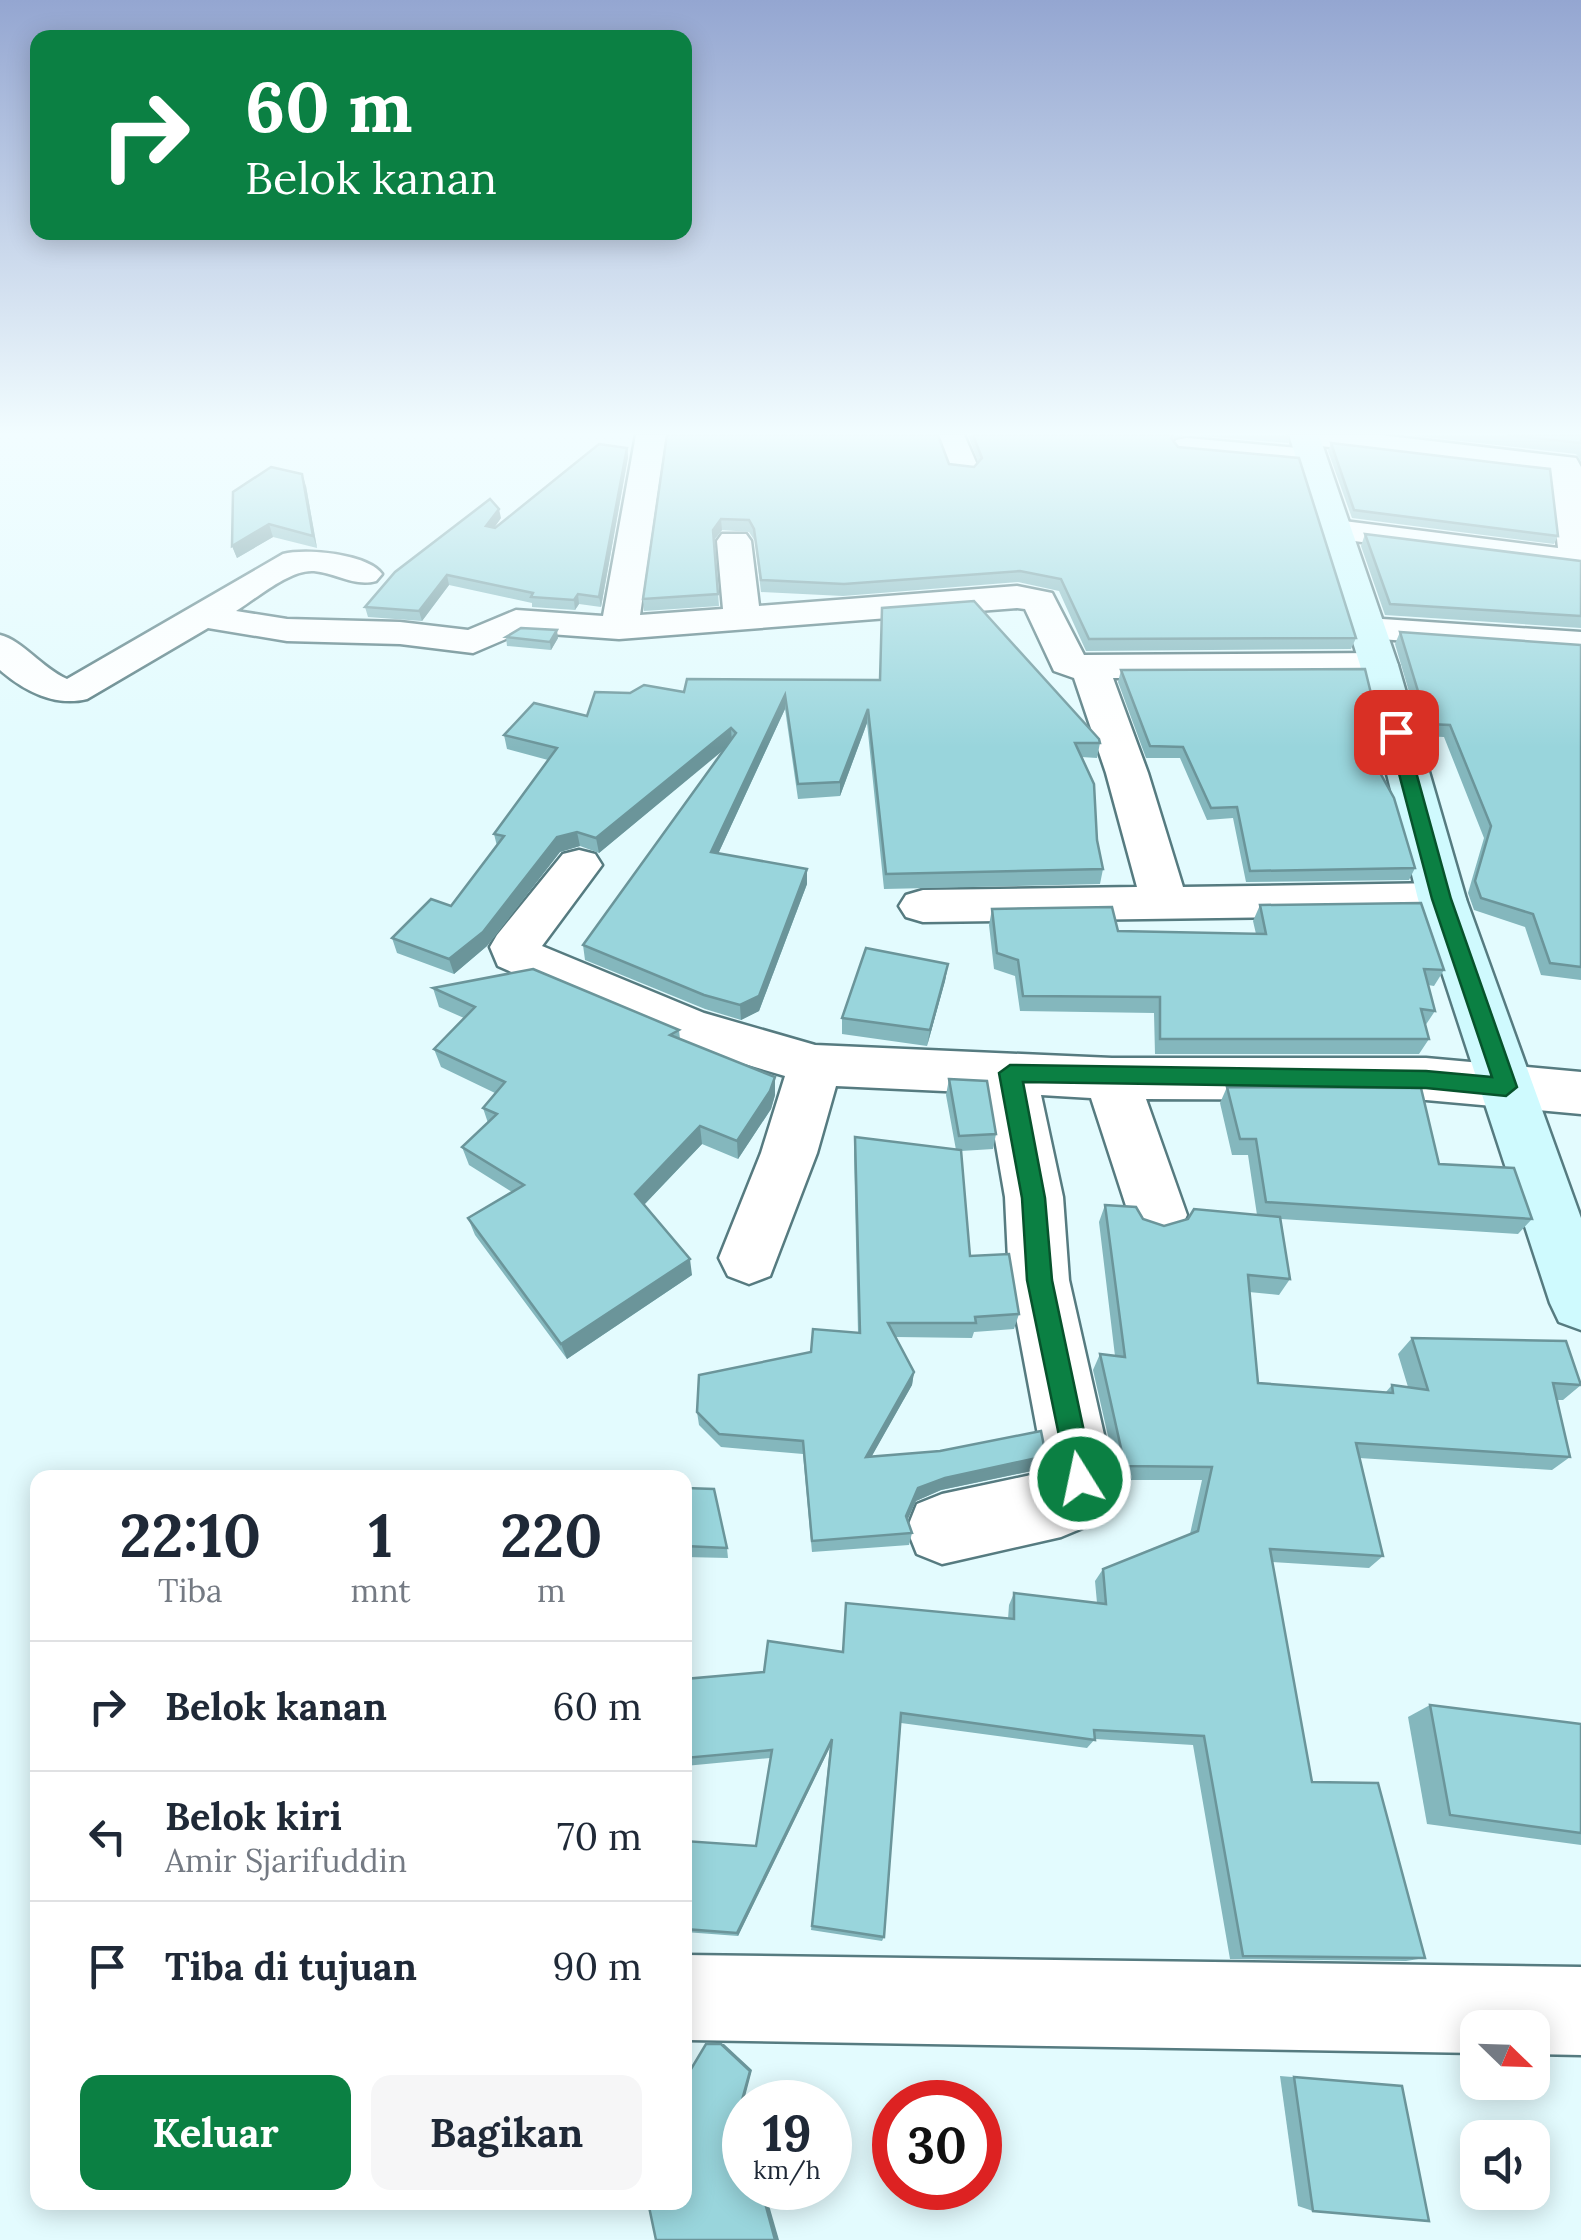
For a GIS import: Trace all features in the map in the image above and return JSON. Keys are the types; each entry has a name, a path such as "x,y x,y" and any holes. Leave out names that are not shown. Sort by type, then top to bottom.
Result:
{"main road":[{"path":"1339,540 1373,647 1442,899 1581,1303"}],"street":[{"path":"620,628 634,540"},
{"path":"1411,540 1579,561"},
{"path":"734,541 742,618"},
{"path":"0,646 12,663 63,691 74,691 295,562 319,560 364,574"},
{"path":"201,616 287,630 400,634 473,642 516,621 620,628 1026,597 1039,602 1046,611 1068,663 1089,666 1373,647 1581,643"},
{"path":"1089,666 1127,774 1164,901"},
{"path":"579,866 514,947 515,954 688,1028 815,1065 1112,1078 1426,1080 1581,1093"},
{"path":"923,906 1442,899"},
{"path":"749,1258 789,1154 815,1065"},
{"path":"942,1529 1062,1503 1076,1491 1080,1479 1039,1280 1034,1198 1010,1073"},
{"path":"1112,1078 1158,1215"},
{"path":"692,1997 1581,2011"}],"building":[{"path":"437,540 610,540 599,597 531,597 533,593 447,575 419,611 365,607 395,572"},
{"path":"652,540 714,540 718,594 643,599"},
{"path":"755,540 1325,540 1356,638 1089,639 1061,579 1020,571 844,584 761,580"},
{"path":"1367,540 1409,540 1581,561 1581,616 1390,604"},
{"path":"974,601 1099,739 1100,743 1075,743 1094,784 1103,869 886,874 868,709 840,782 798,784 785,695 711,852 807,869 759,996 740,1005 704,995 583,945 736,733 731,728 596,838 577,832 557,837 483,932 449,959 392,938 431,899 451,906 504,836 494,834 557,748 504,735 534,703 587,716 595,692 630,693 644,685 684,692 687,679 880,680 882,608"},
{"path":"521,628 557,630 550,642 506,637"},
{"path":"1400,632 1581,645 1581,967 1550,963 1533,914 1481,898 1475,881 1491,826 1450,725 1428,724"},
{"path":"1365,669 1378,722 1366,721 1375,742 1363,742 1394,798 1415,868 1250,871 1237,807 1211,808 1183,747 1150,746 1121,670"},
{"path":"1421,903 1444,970 1424,969 1435,1011 1421,1009 1429,1039 1160,1039 1160,997 1023,996 1018,960 997,953 992,909 1112,907 1118,931 1266,934 1260,905"},
{"path":"866,948 948,964 930,1030 842,1018"},
{"path":"533,969 679,1030 670,1035 775,1077 737,1141 700,1126 635,1194 690,1259 561,1344 468,1218 524,1185 462,1147 497,1114 483,1108 505,1082 434,1049 475,1007 433,988"},
{"path":"949,1079 987,1081 996,1134 959,1136"},
{"path":"1227,1087 1421,1088 1439,1164 1514,1168 1532,1219 1266,1202 1256,1139 1240,1139"},
{"path":"855,1137 961,1150 970,1256 1009,1254 1019,1314 975,1317 976,1323 888,1323 914,1372 866,1457 940,1451 1041,1431 1046,1456 945,1478 918,1488 906,1516 912,1533 812,1541 803,1441 719,1434 697,1412 699,1375 811,1352 813,1329 860,1333"},
{"path":"1105,1205 1136,1207 1143,1219 1164,1226 1188,1219 1194,1209 1280,1217 1290,1279 1248,1275 1258,1383 1393,1393 1392,1385 1428,1390 1412,1338 1566,1341 1581,1385 1553,1383 1570,1457 1356,1443 1383,1556 1270,1549 1312,1782 1378,1783 1425,1958 1243,1956 1204,1736 1094,1730 1095,1740 901,1713 884,1937 812,1926 832,1739 737,1933 692,1930 692,1841 756,1846 772,1750 692,1757 692,1678 764,1672 768,1641 843,1652 846,1603 1014,1619 1014,1593 1106,1604 1103,1569 1198,1531 1212,1467 1125,1466 1100,1354 1125,1357"},
{"path":"692,1488 714,1489 727,1548 692,1546"},
{"path":"1430,1705 1581,1724 1581,1833 1450,1815"},
{"path":"706,2044 721,2044 750,2071 748,2080 722,2080 722,2210 767,2210 775,2240 656,2240 650,2210 692,2210 692,2067"},
{"path":"1294,2077 1402,2086 1429,2221 1313,2211"}],"route":[{"path":"1080,1479 1039,1280 1034,1198 1010,1073 1112,1078 1426,1080 1506,1087 1442,899 1396,732"}]}
